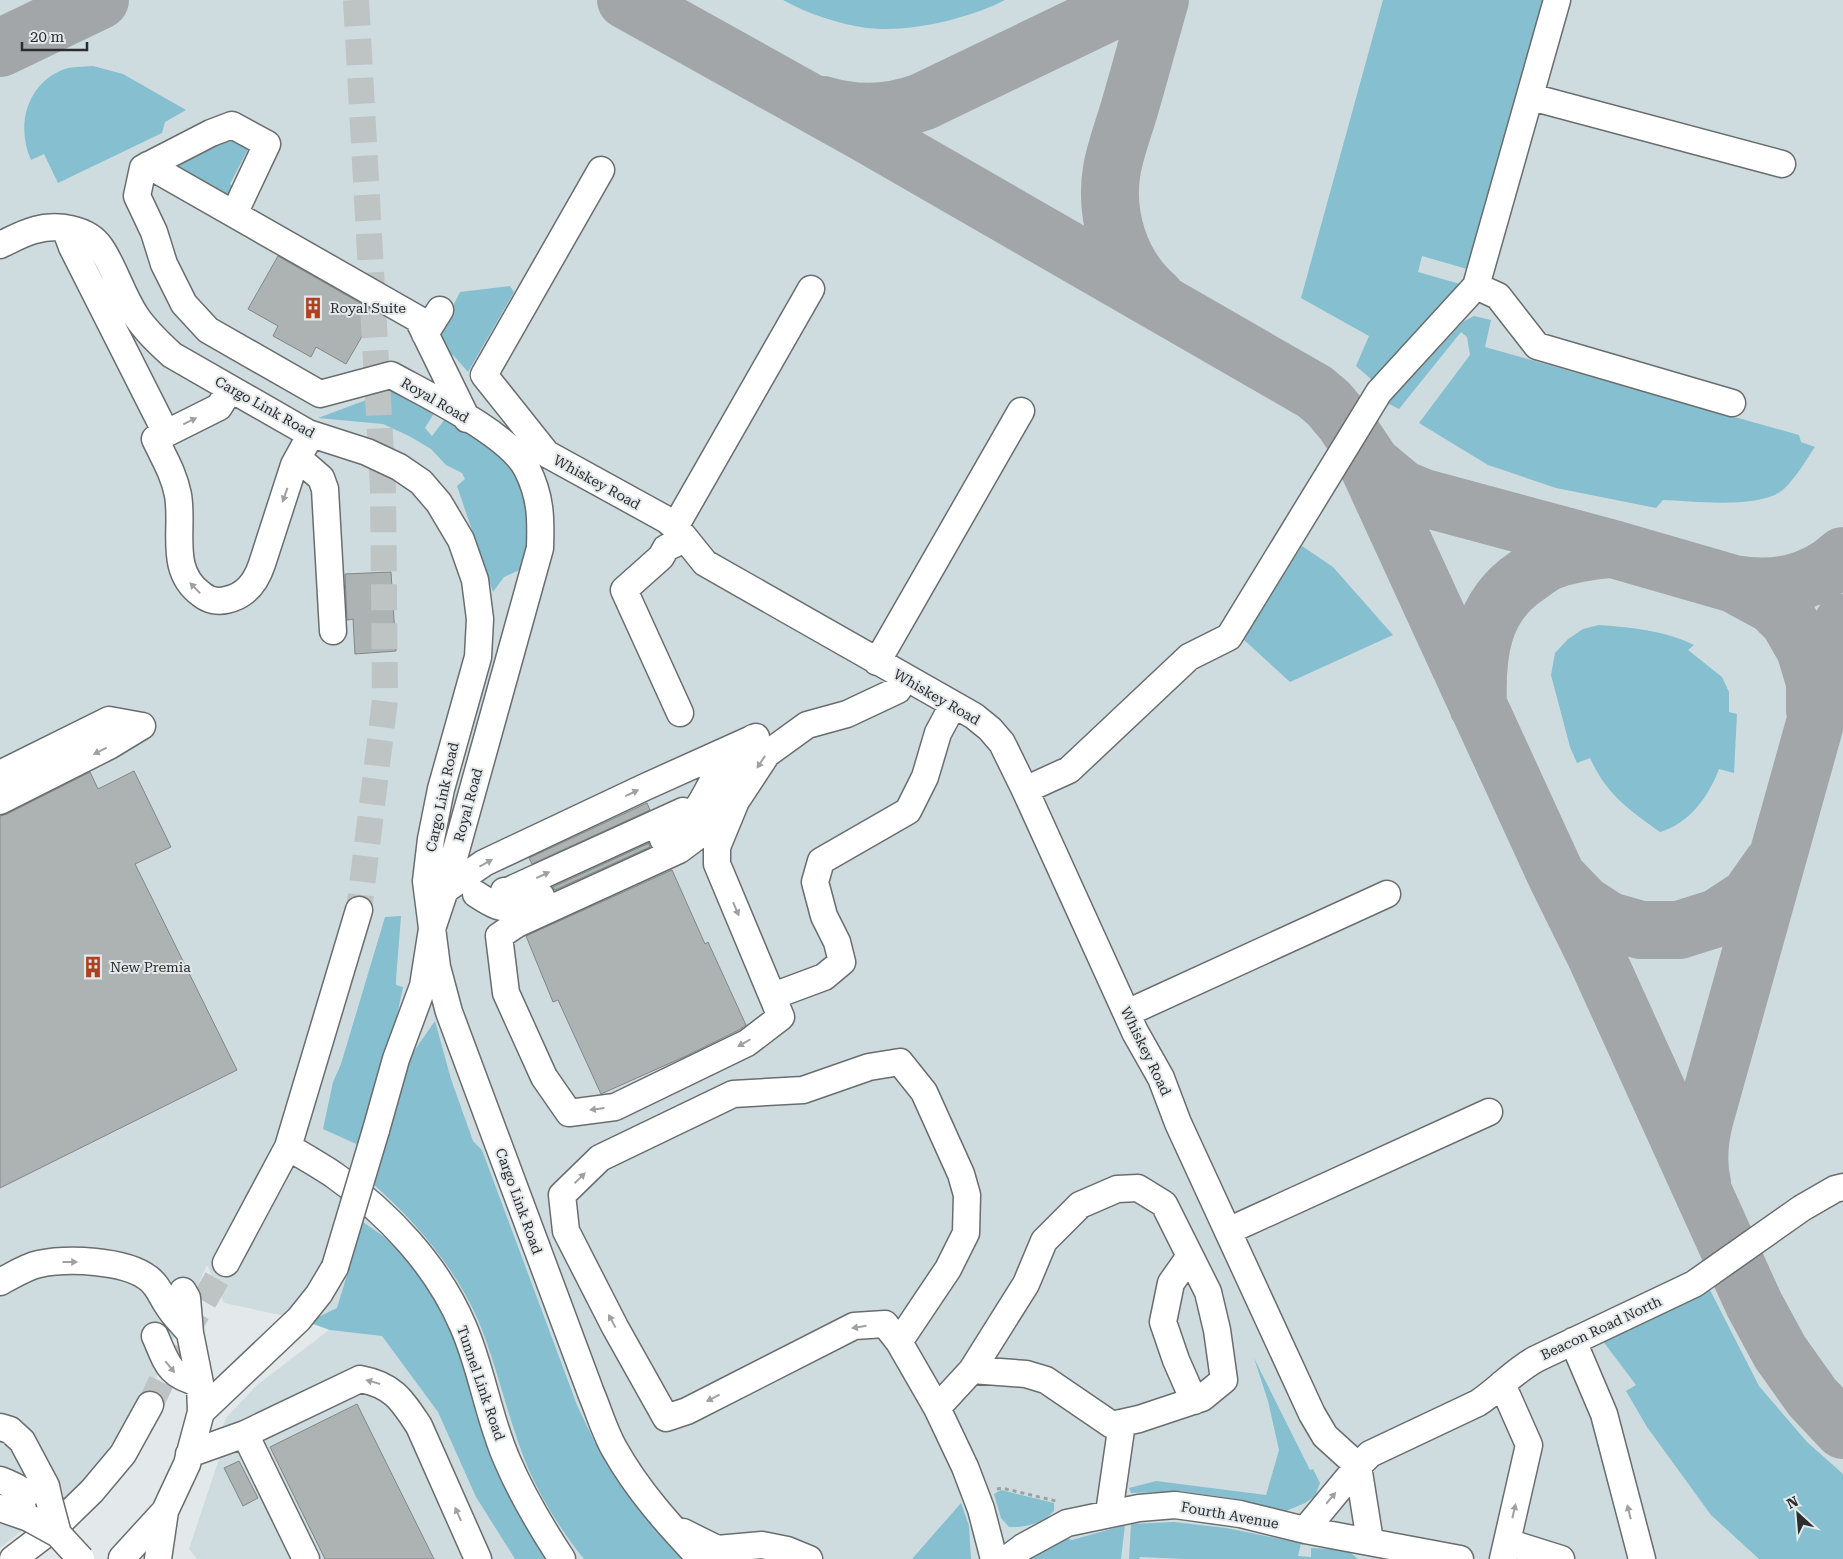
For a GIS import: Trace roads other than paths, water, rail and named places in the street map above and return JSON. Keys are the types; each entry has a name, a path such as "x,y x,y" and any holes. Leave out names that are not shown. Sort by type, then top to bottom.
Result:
{"lane":[{"path":"1025,790 1069,770 1189,657 1229,637 1379,392 1476,286 1557,0"},
{"path":"1531,97 1782,164"},
{"path":"148,165 211,132 232,125 267,144 234,214"},
{"path":"148,165 418,319 467,419"},
{"name":"Royal Road","path":"148,165 143,168 137,196 154,232 164,264 184,304 208,330 320,394 392,375 467,419 511,449 526,468 541,514 540,548 436,885 432,929 423,986 396,1059 335,1267 319,1294 299,1319 201,1412"},
{"name":"Whiskey Road","path":"601,170 484,375 546,454 667,520 706,563 974,716 990,729 1002,743 1135,1032 1161,1078 1178,1123 1312,1414 1325,1436 1358,1466"},
{"path":"0,245 35,230 65,228 72,247 166,433"},
{"name":"Cargo Link Road","path":"65,228 86,235 100,246 136,316 154,338 172,355 311,434 367,452 399,467 421,482 439,503 461,540 475,580 480,620 478,657 441,789 431,839 436,885"},
{"path":"1476,286 1498,296 1537,346 1732,403"},
{"path":"680,713 624,590 661,557 666,548 680,533 811,289"},
{"path":"425,334 440,310"},
{"path":"230,389 219,407 155,439 172,471 176,488 179,505 180,560 183,572 195,590 204,596 223,601 243,593 255,580 298,458 311,434"},
{"path":"877,662 1021,411"},
{"path":"298,458 321,478 325,489 333,631"},
{"path":"753,738 738,764 724,808 699,835 679,850 517,924 499,936 506,992 544,1077 569,1112 615,1107 746,1043 781,1017 716,864 717,847 736,801 767,754 807,725 848,714 898,690 905,678"},
{"path":"773,996 824,977 842,962 837,942 824,916 815,882 821,861 908,811 925,777 938,733 953,705"},
{"path":"436,885 814,710 832,707 848,714"},
{"path":"0,774 110,720 142,726 109,746 0,801"},
{"path":"436,885 476,894 510,890 701,802 728,750"},
{"path":"1127,1013 1387,894"},
{"path":"226,1263 288,1147 359,910"},
{"name":"Cargo Link Road","path":"432,929 437,967 449,1012 591,1393 614,1448 639,1489 667,1524 701,1559"},
{"path":"898,1342 948,1269 966,1233 967,1195 960,1174 924,1092 900,1062 869,1067 803,1090 733,1094 600,1158 562,1195 566,1231 615,1327 666,1418 687,1411 854,1326 885,1324 898,1342 937,1408 965,1467 981,1510 994,1559"},
{"path":"1228,1231 1489,1112"},
{"name":"Tunnel Link Road","path":"288,1147 334,1176 376,1209 413,1244 441,1284 463,1326 506,1459 539,1524 562,1559"},
{"name":"Beacon Road North","path":"1305,1530 1370,1454 1478,1403 1494,1393 1522,1366 1694,1284 1802,1208 1843,1187"},
{"path":"937,1408 972,1370 1026,1284 1044,1241 1080,1205 1118,1189 1138,1188 1164,1204 1208,1292 1217,1330 1224,1380 1202,1398 1112,1425 1046,1380 1026,1374 972,1370"},
{"path":"1190,1256 1171,1283 1163,1322 1194,1401"},
{"path":"11,1276 38,1264 69,1262 106,1263 135,1270 149,1279 158,1289 168,1308 190,1333"},
{"path":"158,1559 165,1511 190,1454 201,1412 200,1383 184,1291"},
{"path":"155,1336 165,1363 172,1371 184,1379 200,1383"},
{"path":"1573,1341 1604,1414 1642,1559"},
{"path":"190,1454 244,1434 360,1379 376,1382 393,1392 408,1408 419,1426 478,1559"},
{"path":"1502,1384 1529,1445 1505,1551 1561,1559"},
{"path":"13,1559 55,1527 92,1491 123,1454 150,1405"},
{"path":"1109,1514 1122,1423"},
{"path":"0,1427 10,1430 22,1441 46,1486 47,1515"},
{"path":"244,1434 306,1559"},
{"path":"0,1443 31,1461"},
{"path":"1358,1466 1370,1541"},
{"path":"0,1480 23,1490 47,1515 81,1559"},
{"name":"Fourth Avenue","path":"1008,1559 1023,1547 1067,1523 1139,1508 1175,1505 1240,1514 1305,1530 1460,1559"},
{"path":"0,1508 47,1515"},
{"path":"123,1559 165,1511"},
{"path":"667,1524 717,1548 762,1545 787,1550 809,1559"}],"tunnel":[{"path":"356,0 383,488 385,700 359,910"},
{"path":"150,1405 182,1339 226,1263"}],"place":[{"name":"Royal Suite","path":"313,308"},
{"name":"New Premia","path":"93,967"}]}
